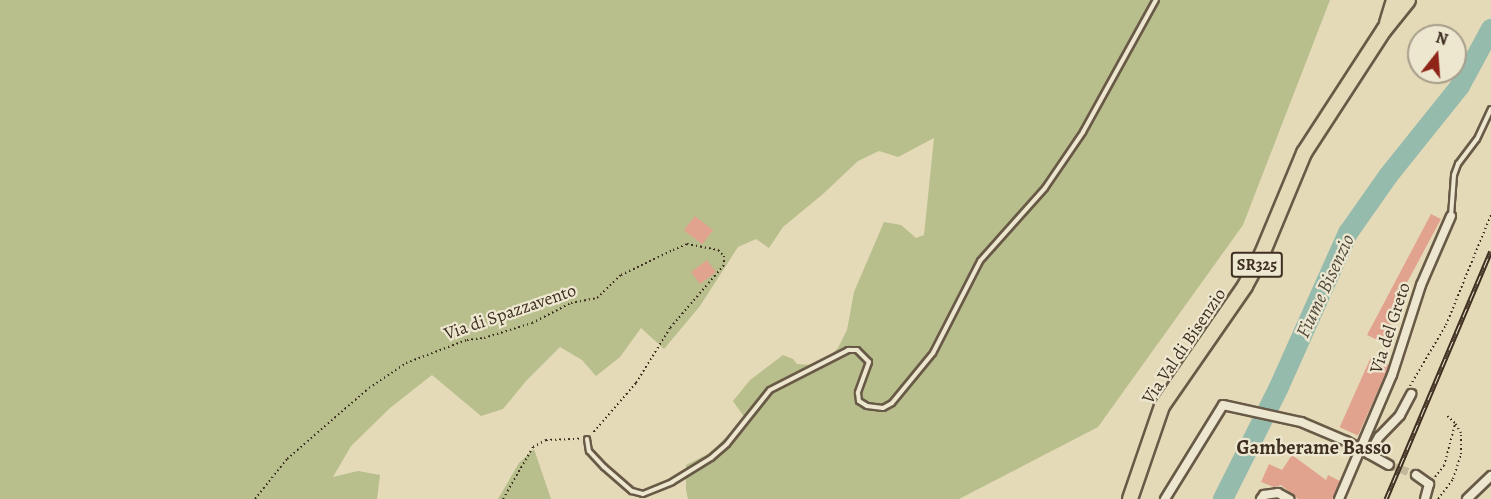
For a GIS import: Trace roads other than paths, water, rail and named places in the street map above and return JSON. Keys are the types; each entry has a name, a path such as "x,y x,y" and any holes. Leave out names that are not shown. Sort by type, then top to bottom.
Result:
{"main road":[{"name":"SR325","path":"1384,30 1394,0"},
{"name":"SR325","path":"1384,30 1408,0"},
{"name":"Via Val di Bisenzio","path":"1130,499 1162,406 1245,286 1262,254 1304,153 1384,30"}],"street":[{"name":"Via del Greto","path":"1365,452 1428,267 1451,216"},
{"path":"1339,499 1365,452 1400,415 1411,394"},
{"path":"1166,499 1223,405 1302,422 1389,465"},
{"path":"1416,475 1427,481 1429,487 1425,499"},
{"path":"1467,499 1491,476"},
{"path":"1261,499 1264,495 1278,493 1289,499"}],"lane":[{"path":"586,439 589,451 604,467 632,491 643,494 672,482 711,458 727,444 770,390 848,350 857,350 869,362 858,393 859,401 867,406 883,408 892,403 933,353 980,261 1045,188 1083,132 1156,0"},
{"path":"1451,216 1454,175 1458,164 1477,139 1491,109"}],"waterway":[{"name":"Fiume Bisenzio","path":"1223,499 1279,387 1348,233 1388,176 1460,86 1491,29"}],"tunnel":[{"path":"1389,465 1416,475"}],"railway":[{"path":"1386,499 1491,251"}],"district":[{"name":"Gamberame Basso","path":"1314,447"}]}
